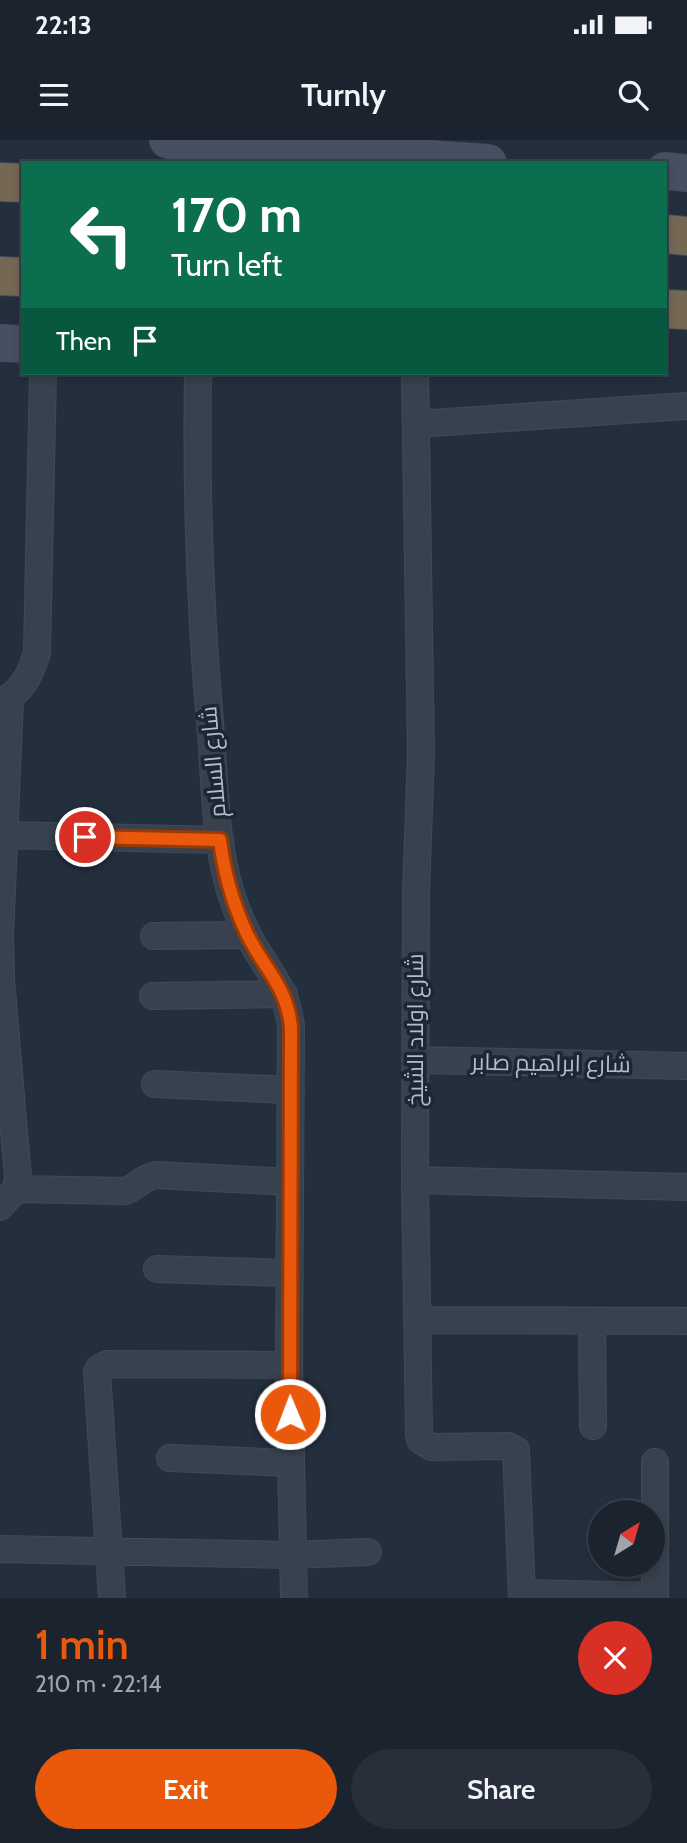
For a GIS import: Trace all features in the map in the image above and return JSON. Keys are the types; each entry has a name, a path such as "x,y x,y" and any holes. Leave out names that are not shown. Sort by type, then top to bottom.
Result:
{"highway":[{"path":"0,182 21,183"},
{"path":"667,234 687,236"},
{"path":"0,276 21,277"},
{"path":"667,309 687,310"}],"street":[{"path":"488,161 491,140"},
{"path":"189,141 316,145 469,161"},
{"path":"667,172 687,173"},
{"path":"0,343 21,344"},
{"path":"43,375 37,653 31,672 22,687 5,700 0,979 18,1168 8,1198 125,1191 133,1189 147,1177 156,1175 290,1182"},
{"name":"شارع السلام","path":"198,375 196,460 201,586 220,840 226,877 234,903 248,935 284,994 291,1027 289,1365 294,1598"},
{"name":"شارع اولاد الشيخ","path":"415,375 421,754 416,893 415,1059 420,1440 431,1447 508,1446 516,1450 522,1596"},
{"path":"416,424 687,406"},
{"path":"4,835 220,840"},
{"path":"154,936 248,935"},
{"path":"153,996 284,994"},
{"name":"شارع ابراهيم صابر","path":"415,1059 687,1066"},
{"path":"155,1084 291,1090"},
{"path":"415,1180 687,1187"},
{"path":"157,1269 290,1273"},
{"path":"417,1320 687,1321"},
{"path":"592,1321 593,1426"},
{"path":"112,1598 97,1372 99,1368 107,1364 289,1365"},
{"path":"170,1458 290,1463"},
{"path":"522,1596 655,1597 655,1462"},
{"path":"0,1549 292,1555 368,1552"}],"route":[{"path":"85,837 220,840 226,877 234,903 248,935 284,994 291,1027 290,1414"}]}
